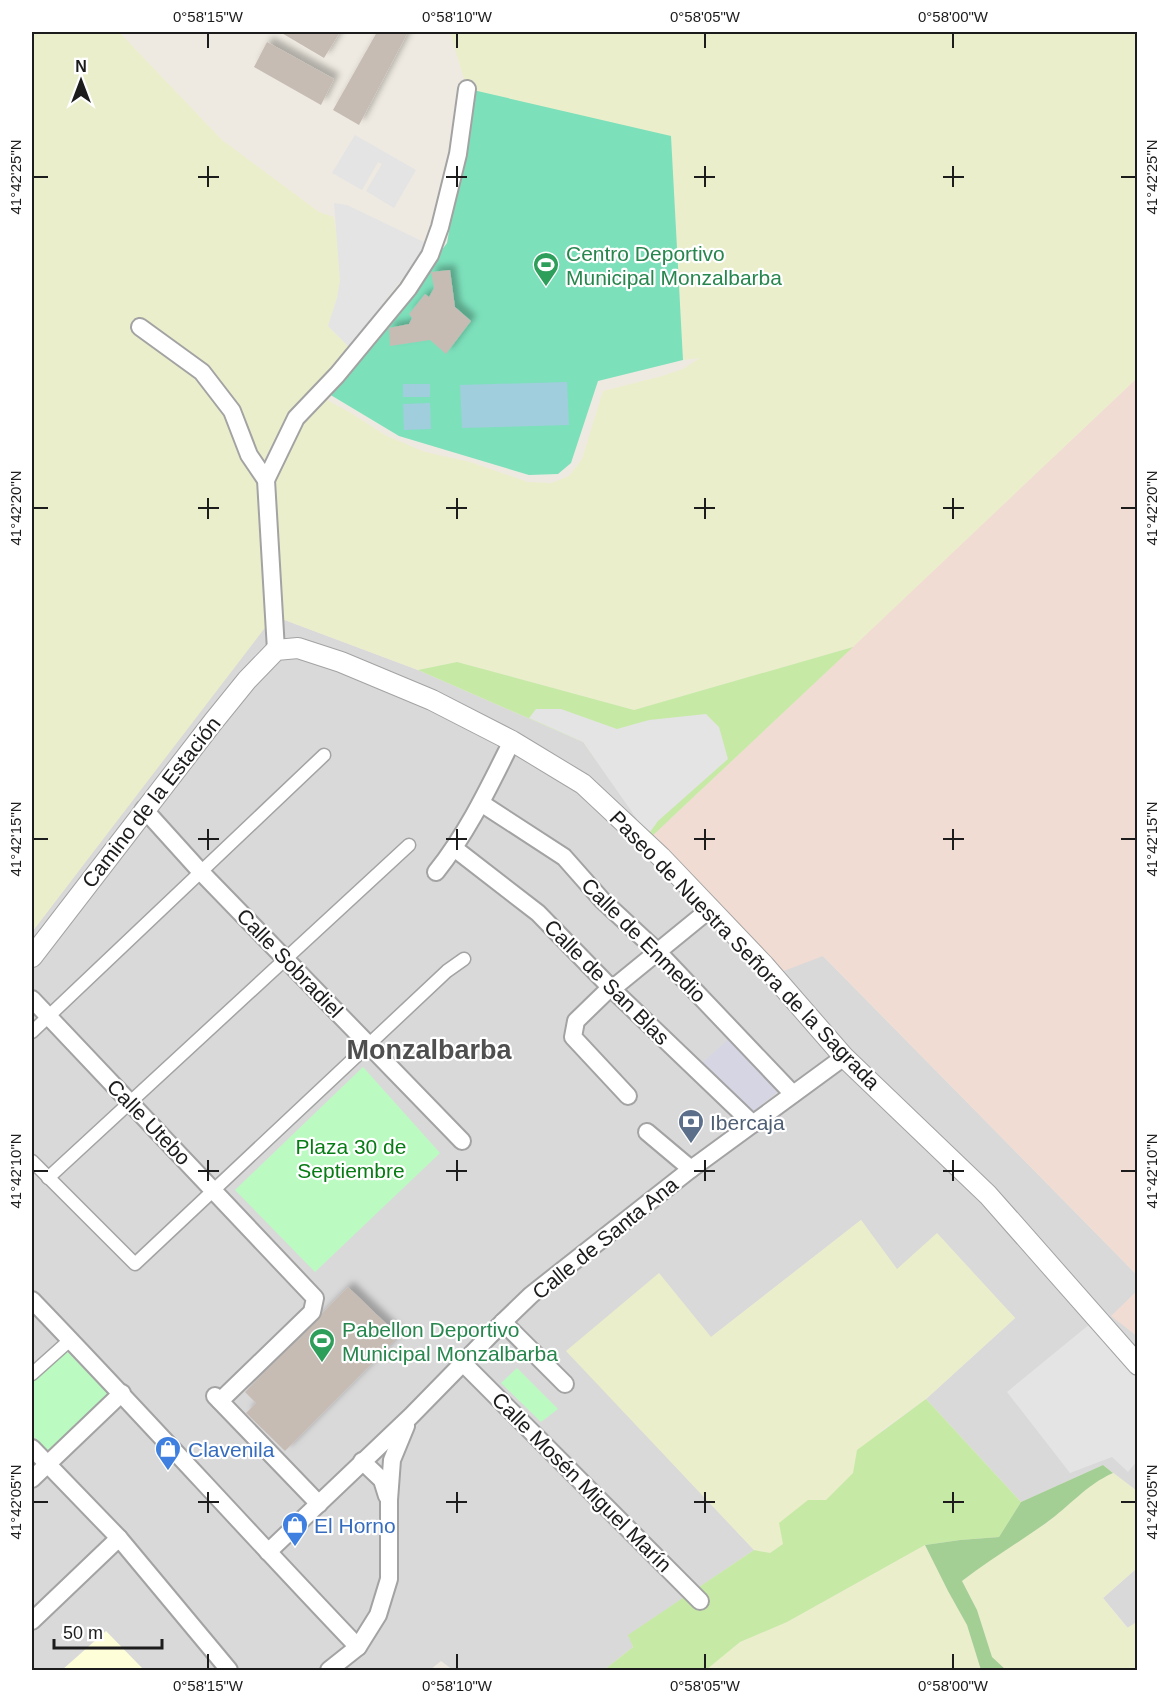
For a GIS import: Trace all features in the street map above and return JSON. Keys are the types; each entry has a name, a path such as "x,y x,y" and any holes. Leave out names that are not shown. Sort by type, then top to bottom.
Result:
{"street":[{"path":"276,650 266,480 296,418 337,375 408,289 430,255 440,227 458,154 467,89"},
{"path":"140,327 202,372 232,411 249,454 266,480"},
{"name":"Paseo de Nuestra Señora de la Sagrada","path":"276,650 298,648 341,662 432,700 512,741 583,784 661,857 764,965 844,1057 988,1195 1135,1358"},
{"name":"Camino de la Estación","path":"32,957 144,809 241,688 276,650"},
{"path":"436,872 454,848 481,803 512,741"},
{"path":"32,1032 324,755"},
{"name":"Calle de Enmedio","path":"481,803 564,857 602,900 657,951 793,1094"},
{"name":"Calle Sobradiel","path":"144,809 200,871 462,1140"},
{"path":"48,1178 409,845"},
{"name":"Calle de San Blas","path":"454,848 538,913 611,988 753,1124"},
{"path":"628,1096 573,1037 576,1021 611,988 710,909"},
{"path":"32,1161 135,1264 447,971 464,959"},
{"name":"Calle Utebo","path":"32,999 315,1298 312,1312 217,1398 319,1504"},
{"name":"Calle de Santa Ana","path":"268,1552 411,1416 531,1295 691,1169 844,1057"},
{"path":"647,1132 691,1169"},
{"path":"32,1300 123,1394 358,1647"},
{"path":"503,1322 565,1384"},
{"path":"32,1374 70,1340"},
{"name":"Calle Mosén Miguel Marín","path":"464,1364 700,1601"},
{"path":"32,1479 123,1394"},
{"path":"329,1671 358,1647 378,1615 389,1579 388,1500 392,1461 400,1437 411,1416"},
{"path":"32,1448 119,1538 229,1671"},
{"path":"362,1461 382,1480 388,1500"},
{"path":"32,1621 119,1538"}],"shaded area":[{"path":"32,32 119,32 222,140 319,212 334,217 340,281 328,326 349,347 345,355 287,415 266,456 258,483 262,531 266,480 318,395 385,435 425,452 470,462 528,482 552,483 569,476 582,459 603,391 683,369 700,358 683,360 671,137 467,89 450,32 1137,32 1137,378 853,647 634,710 457,662 418,670 274,616 32,932"},
{"path":"355,135 416,170 394,208 366,191 382,164 378,162 362,190 332,173"},
{"path":"334,203 347,205 426,243 419,257 349,347 328,326 340,281"},
{"path":"1137,378 1137,1275 823,956 781,972 651,837"},
{"path":"274,616 418,670 583,742 823,956 1137,1275 1137,1291 1112,1316 1137,1336 1137,1491 1103,1465 1021,1502 926,1399 1015,1318 937,1234 897,1270 861,1220 710,1338 567,1351 754,1550 629,1635 633,1647 604,1670 453,1670 441,1661 430,1670 32,1670 32,932 257,635"},
{"path":"536,709 561,709 617,729 649,720 706,714 719,727 728,759 658,821 648,835 583,742 529,718"},
{"path":"732,1036 782,1088 750,1114 700,1065"},
{"path":"861,1220 897,1269 937,1233 1015,1318 926,1399 882,1430 853,1473 783,1544 770,1553 754,1550 566,1351 659,1273 711,1337"},
{"path":"1137,1291 1137,1336 1111,1316"},
{"path":"1096,1319 1137,1365 1137,1461 1128,1472 1112,1457 1070,1473 1007,1392"},
{"path":"1113,1473 1137,1491 1137,1568 1103,1598 1127,1628 1137,1622 1137,1670 1006,1670 992,1657 977,1610 962,1581 997,1554 1048,1522 1097,1480"},
{"path":"925,1545 967,1625 981,1670 706,1670 740,1642 787,1622"},
{"path":"1137,1568 1137,1622 1128,1628 1103,1598"},
{"path":"106,1631 144,1670 62,1670"}],"green space":[{"name":"Centro Deportivo Municipal Monzalbarba","path":"473,90 671,136 683,360 598,381 571,463 558,474 529,475 399,436 329,394 380,333 447,243"},
{"path":"853,647 651,837 583,742 418,670 457,662 634,710"},
{"name":"Plaza 30 de Septiembre","path":"363,1067 440,1153 315,1272 235,1190"},
{"path":"63,1347 109,1395 48,1453 32,1435 32,1375"},
{"path":"517,1368 558,1409 541,1422 501,1383"},
{"path":"926,1399 1021,1502 999,1537 925,1545 787,1622 740,1642 706,1670 604,1670 633,1647 628,1635 754,1550 770,1553 783,1544 779,1523 808,1500 826,1500 853,1473 857,1450"},
{"path":"1103,1465 1113,1473 1095,1483 1046,1523 962,1581 977,1610 992,1657 1006,1670 981,1670 967,1625 925,1545 999,1537 1021,1502"}],"water":[{"path":"567,382 569,425 462,428 460,385"},
{"path":"403,384 430,384 430,397 403,397"},
{"path":"430,403 431,429 404,430 403,404"}],"building":[{"path":"280,32 340,32 324,58"},
{"path":"377,32 408,32 359,125 333,110"},
{"path":"267,42 334,79 321,105 254,67"},
{"path":"450,270 455,307 471,321 446,354 430,340 390,346 389,328 409,324 412,318 409,314 425,294 429,297 434,288 431,272"},
{"name":"Pabellon Deportivo Municipal Monzalbarba","path":"348,1287 399,1336 285,1451 246,1413 256,1403 245,1392"}],"place":[{"name":"Centro Deportivo Municipal Monzalbarba","path":"546,288"},
{"name":"Ibercaja","path":"691,1145"},
{"name":"Pabellon Deportivo Municipal Monzalbarba","path":"322,1364"},
{"name":"Clavenila","path":"168,1472"},
{"name":"El Horno","path":"295,1548"}],"district":[{"name":"Monzalbarba","path":"429,1050"}]}
